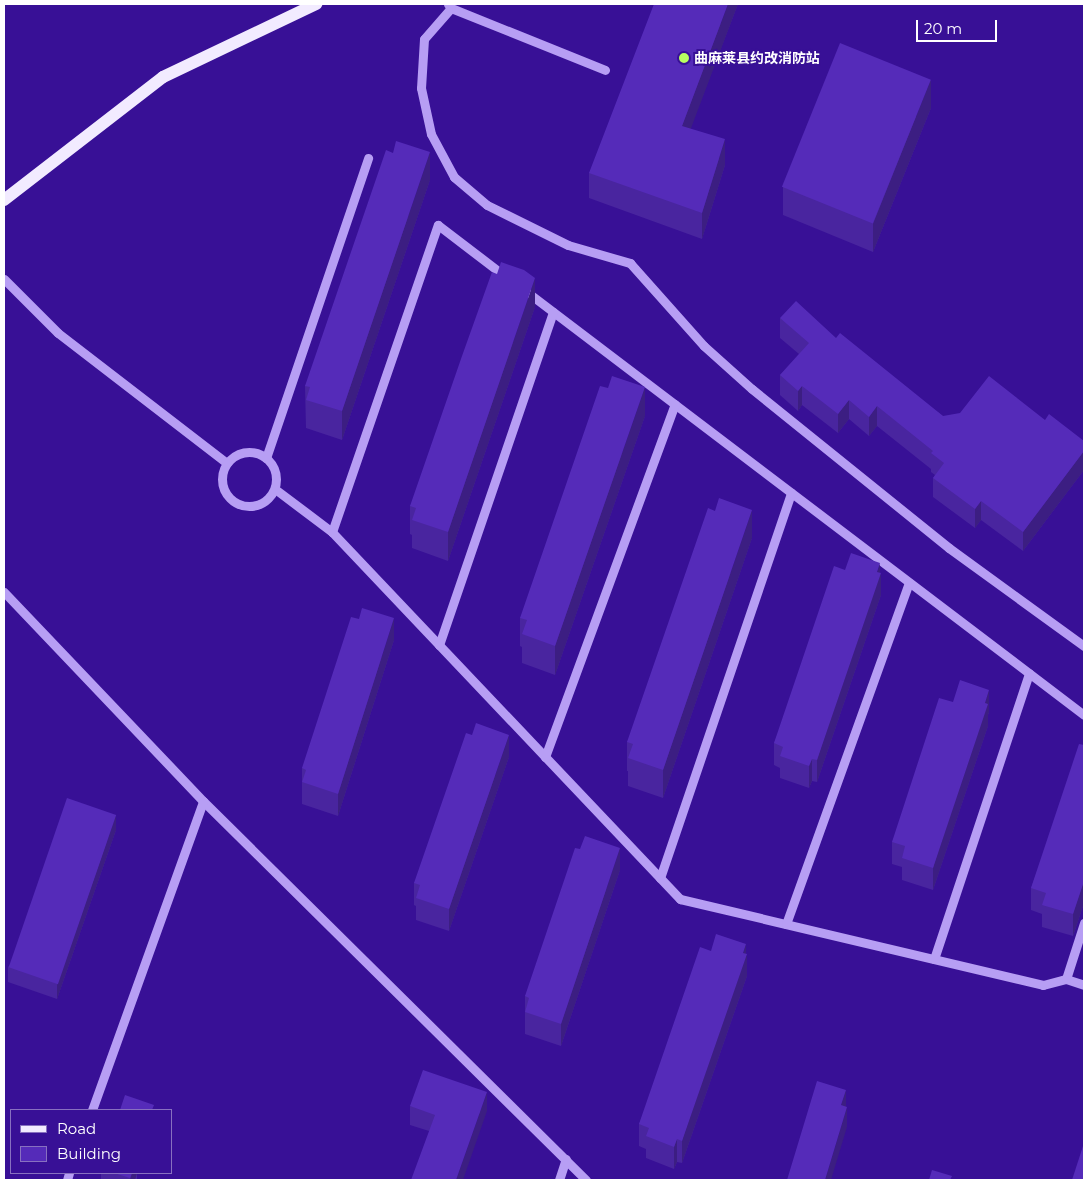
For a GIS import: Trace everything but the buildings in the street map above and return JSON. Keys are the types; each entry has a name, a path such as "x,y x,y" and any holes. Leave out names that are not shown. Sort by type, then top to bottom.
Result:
{"main road":[{"path":"4,200 163,76 316,4"}],"street":[{"path":"606,70 449,6 424,39 421,88 432,134 454,177 486,205 568,245 630,263 704,346 752,389 949,548 1084,646"},
{"path":"266,458 368,158"},
{"path":"332,532 438,225 1084,715"},
{"path":"4,279 58,333 227,462"},
{"path":"439,645 553,312"},
{"path":"546,757 675,404"},
{"path":"248,451 266,458 274,468 274,489 260,504 238,505 223,490 221,479 227,462 238,453 248,451"},
{"path":"274,489 332,532 680,899 1043,985 1066,979 1084,985"},
{"path":"660,878 791,493"},
{"path":"786,924 908,582"},
{"path":"4,592 203,802 586,1180"},
{"path":"934,959 1029,673"},
{"path":"92,1109 203,802"},
{"path":"1066,979 1084,923"},
{"path":"559,1180 566,1159"}],"place":[{"name":"曲麻莱县约改消防站","path":"684,58"}]}
